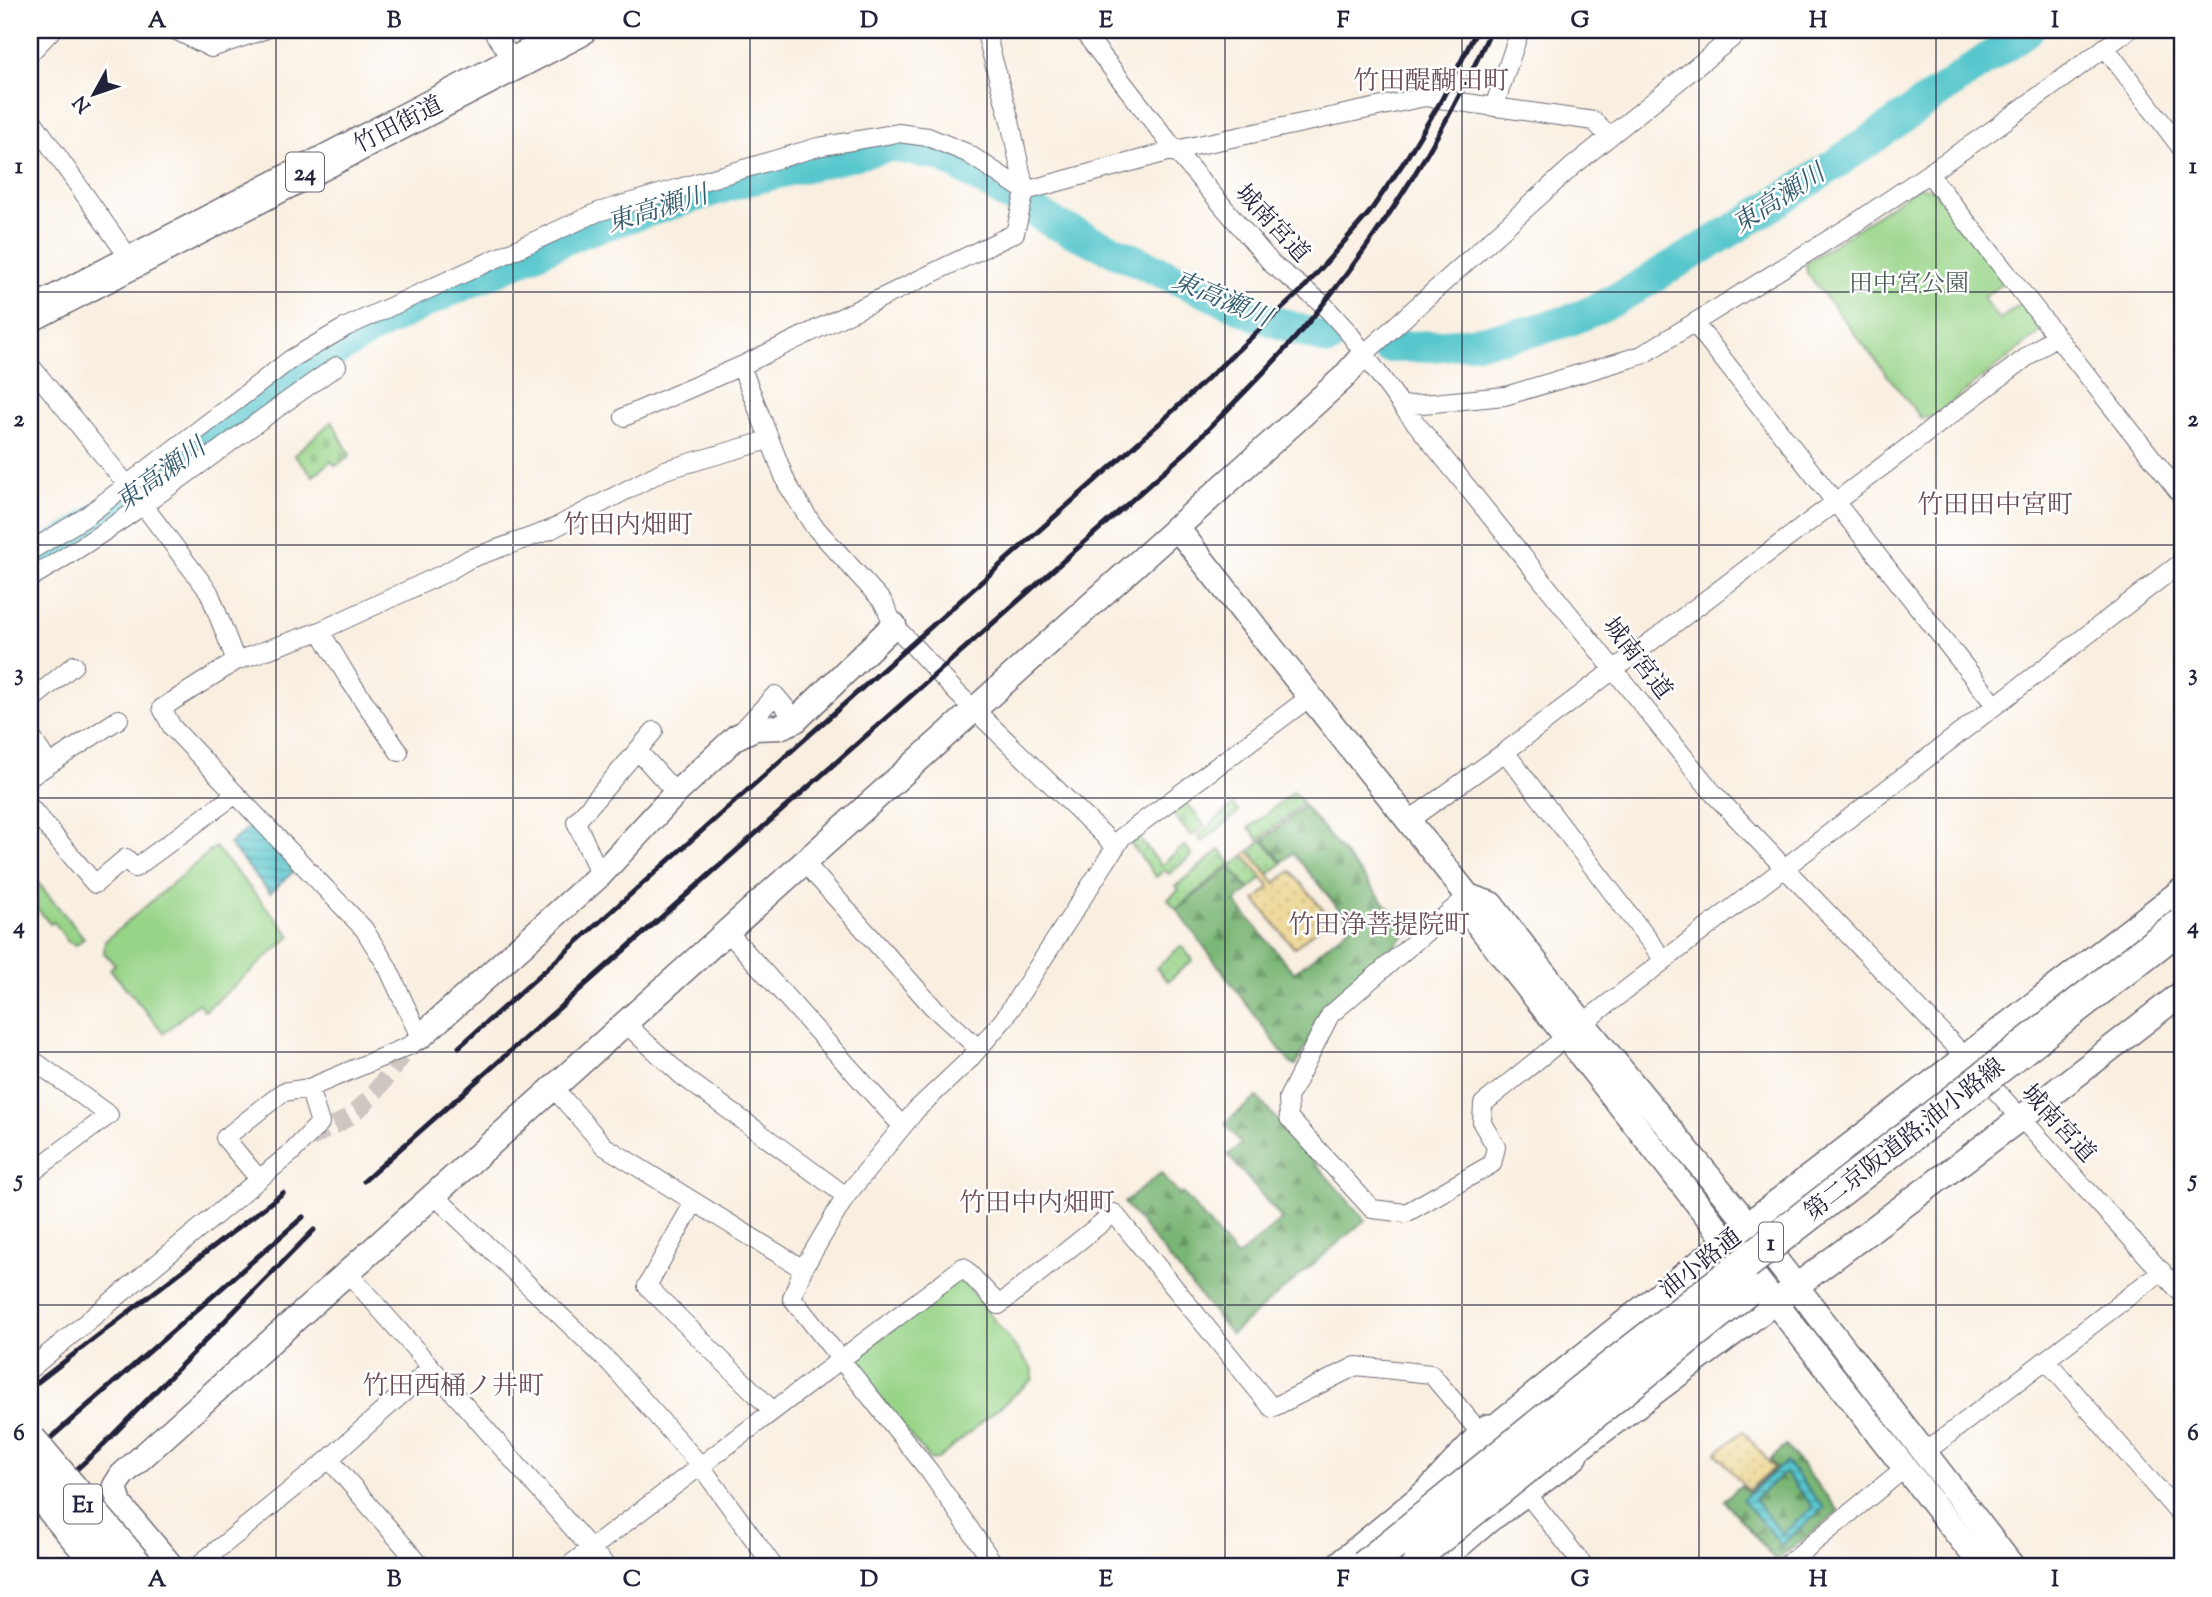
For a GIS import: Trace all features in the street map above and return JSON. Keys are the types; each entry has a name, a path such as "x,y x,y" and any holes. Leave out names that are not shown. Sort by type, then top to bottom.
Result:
{"highway":[{"name":"竹田街道","path":"30,315 579,30"},
{"name":"第二京阪道路;油小路線","path":"1365,1567 1594,1381 2182,924"},
{"name":"第二京阪道路;油小路線","path":"1401,1567 1777,1265 2182,952"},
{"path":"1342,1567 1433,1492 1486,1434"},
{"name":"E1","path":"30,1441 137,1567"},
{"path":"1422,1567 1572,1454"},
{"name":"E1","path":"30,1481 103,1567"}],"street":[{"path":"30,53 52,30"},
{"path":"175,30 211,48 264,30"},
{"path":"492,30 515,63"},
{"path":"624,417 741,366 1015,233 1025,193 1010,121 985,30"},
{"path":"1494,107 1521,30"},
{"path":"172,1567 120,1505 116,1486 121,1475 349,1274 553,1087 1343,378 1363,355 1609,137 1742,30"},
{"path":"1402,406 1505,396 1642,355 1696,325 1929,174 2129,30"},
{"name":"城南宮道","path":"1092,33 1175,150 1273,265 1324,304 1349,333 1402,406 1713,793 1966,1058 2182,1294"},
{"path":"2105,47 2182,149"},
{"path":"1025,193 1175,150 1425,97 1594,121 1609,137"},
{"path":"30,117 132,262"},
{"path":"30,579 135,495 280,367 335,334 598,212 818,147 898,133 928,136 967,153 1025,193"},
{"path":"1929,174 2182,496"},
{"path":"1696,325 1995,705"},
{"path":"1408,821 1505,752 1834,500 2056,335"},
{"path":"30,365 209,592 236,661"},
{"path":"30,551 84,518 135,495 250,425 337,366"},
{"path":"741,366 788,484 813,526 883,602 894,625 974,709 1116,847"},
{"path":"415,1041 387,966 364,929 172,727 162,708 236,661 320,631 447,572 469,559 550,530 665,470 769,440"},
{"path":"1176,527 1468,896 1472,917 1748,1224 1795,1285 1915,1460 1983,1567"},
{"path":"1468,896 1330,1015 1288,1098 1289,1118 1372,1209 1406,1213 1492,1164 1496,1147 1482,1123 1483,1104 1664,960 2182,562"},
{"path":"259,1179 225,1138 283,1092 309,1088 415,1041 600,875 676,793 736,737 755,729 780,727 796,720 894,625"},
{"path":"320,631 350,681 399,752"},
{"path":"30,701 74,665"},
{"path":"996,1567 930,1472 792,1298 803,1269 846,1196 902,1126 1004,1019 1122,837 1310,697"},
{"path":"30,777 119,719"},
{"path":"600,875 576,822 654,731"},
{"path":"30,735 49,764"},
{"path":"638,751 676,793"},
{"path":"1505,752 1664,960"},
{"path":"30,807 95,884 126,858 135,868 236,794"},
{"path":"804,862 932,1006 978,1048"},
{"name":"油小路通","path":"1324,1567 1726,1241 2182,890"},
{"path":"727,931 902,1126"},
{"path":"1434,1567 1524,1490 1774,1300 2021,1118 2182,993"},
{"path":"625,1023 681,1075 846,1196"},
{"path":"1574,1030 1726,1241 1774,1300 2013,1567"},
{"path":"30,1069 37,1063 109,1115 30,1174"},
{"path":"553,1087 604,1146 803,1269"},
{"path":"30,1368 292,1152 320,1123 309,1088"},
{"path":"435,1196 611,1364 700,1465 775,1567"},
{"path":"694,1202 647,1286 773,1411"},
{"path":"567,1567 964,1267 999,1305 1114,1213 1272,1408 1356,1366 1432,1374 1486,1434"},
{"path":"1784,1567 1915,1460 2162,1271"},
{"path":"349,1274 607,1567"},
{"path":"2047,1361 2182,1517"},
{"path":"196,1567 329,1459 430,1369"},
{"path":"329,1459 422,1567"},
{"path":"1524,1490 1585,1567"},
{"path":"75,1567 133,1522"}],"green space":[{"name":"田中宮公園","path":"1918,187 1933,189 2005,281 1983,298 1999,320 2022,303 2040,326 2038,334 1933,417 1921,418 1807,273 1806,263"},
{"path":"332,421 350,455 336,466 331,461 313,476 294,455"},
{"path":"1293,792 1303,803 1259,840 1249,828"},
{"path":"1186,802 1205,825 1191,836 1172,813"},
{"path":"1233,805 1239,812 1202,842 1197,836"},
{"path":"1304,806 1409,932 1326,1007 1296,1065 1290,1063 1177,910 1230,867 1249,890 1235,902 1294,973 1352,925 1293,853 1282,862 1264,840"},
{"path":"1139,838 1161,865 1185,845 1192,855 1169,874 1165,870 1156,877 1131,844"},
{"path":"1263,840 1282,863 1269,874 1250,851"},
{"path":"215,847 291,936 205,1011 198,1003 164,1033 110,969 115,964 104,953 105,941"},
{"path":"1220,850 1231,863 1176,909 1168,899 1179,890 1176,886"},
{"path":"1244,856 1262,879 1249,889 1230,867"},
{"path":"33,877 84,938 76,945 68,942 54,922 50,924 35,906 37,904 30,895 30,880"},
{"path":"1181,946 1193,960 1168,981 1156,968"},
{"path":"1257,1097 1365,1220 1231,1334 1124,1203 1161,1173 1180,1196 1183,1193 1237,1257 1282,1219 1228,1155 1241,1144 1225,1123"},
{"path":"955,1281 965,1283 1033,1370 1033,1379 938,1459 930,1460 856,1369 857,1357"},
{"path":"1786,1446 1839,1511 1776,1561 1724,1500 1741,1485 1748,1492 1776,1468 1770,1460"}],"sand":[{"path":"1249,851 1275,883 1291,871 1330,918 1294,948 1255,900 1270,887 1244,855"},
{"path":"1743,1431 1774,1468 1748,1490 1716,1453"}],"water":[{"path":"253,824 294,871 270,893 229,844"},
{"path":"1786,1462 1824,1508 1781,1545 1742,1499","holes":["1785,1473 1813,1507 1782,1534 1754,1499"]}],"waterway":[{"name":"東高瀬川","path":"1386,347 1432,346 1503,337 1548,327 1599,308 1771,206 1858,149 2028,30"},
{"name":"東高瀬川","path":"30,562 79,533 277,388 368,331 426,302 582,232 740,182 891,146 943,156 1055,224 1256,315 1329,340"}],"tunnel":[{"path":"310,1139 344,1120 363,1105 411,1045"}],"railway":[{"path":"459,1047 1161,422 1303,289 1369,213 1406,159 1442,99 1477,30"},
{"path":"364,1181 1186,452 1292,342 1349,271 1416,172 1456,102 1491,30"},
{"path":"30,1388 283,1193"},
{"path":"30,1456 303,1217"},
{"path":"30,1512 100,1448 314,1230"}],"district":[{"name":"竹田醍醐田町","path":"1431,80"},
{"name":"竹田田中宮町","path":"1995,504"},
{"name":"竹田内畑町","path":"628,524"},
{"name":"竹田浄菩提院町","path":"1379,924"},
{"name":"竹田中内畑町","path":"1037,1202"},
{"name":"竹田西桶ノ井町","path":"453,1385"}]}
